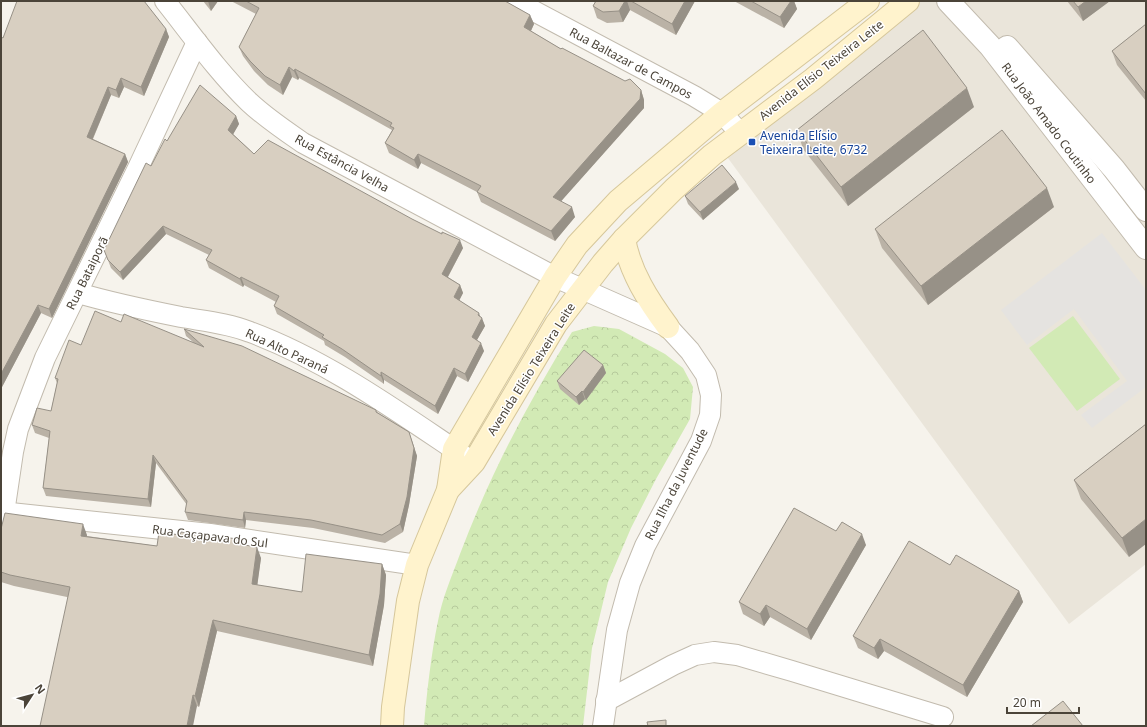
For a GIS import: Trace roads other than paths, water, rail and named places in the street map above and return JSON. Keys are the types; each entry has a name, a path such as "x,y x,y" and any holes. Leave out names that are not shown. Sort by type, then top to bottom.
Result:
{"main road":[{"name":"Avenida Elísio Teixeira Leite","path":"392,726 393,707 408,601 418,564 448,490 454,449 555,277 577,245 618,201 722,113 868,1"},
{"name":"Avenida Elísio Teixeira Leite","path":"448,490 474,462 556,324 582,289 624,239 674,189 712,155 813,79 908,1"},
{"path":"624,239 627,255 643,290 668,327"}],"street":[{"name":"Rua Estância Velha","path":"165,1 227,78 250,102 277,125 303,143 555,277"},
{"name":"Rua Baltazar de Campos","path":"515,1 694,96 722,113 740,133"},
{"name":"Rua João Amado Coutinho","path":"948,1 990,46 1146,248"},
{"name":"Rua João Amado Coutinho","path":"965,1 1053,98 1144,205"},
{"name":"Rua Bataiporã","path":"3,513 18,429 44,358 78,293 197,42"},
{"name":"Rua Ilha da Juventude","path":"555,277 668,327 690,351 706,375 711,395 710,415 700,442 645,546 630,583 617,630 603,726"},
{"name":"Rua Alto Paraná","path":"78,293 116,304 229,325 249,331 316,362 357,386 474,462"},
{"name":"Rua Caçapava do Sul","path":"3,513 210,534 418,564"},
{"path":"606,701 673,664 695,655 714,652 738,655 943,717"}],"place":[{"name":"Avenida Elísio Teixeira Leite, 6732","path":"752,142"}]}
